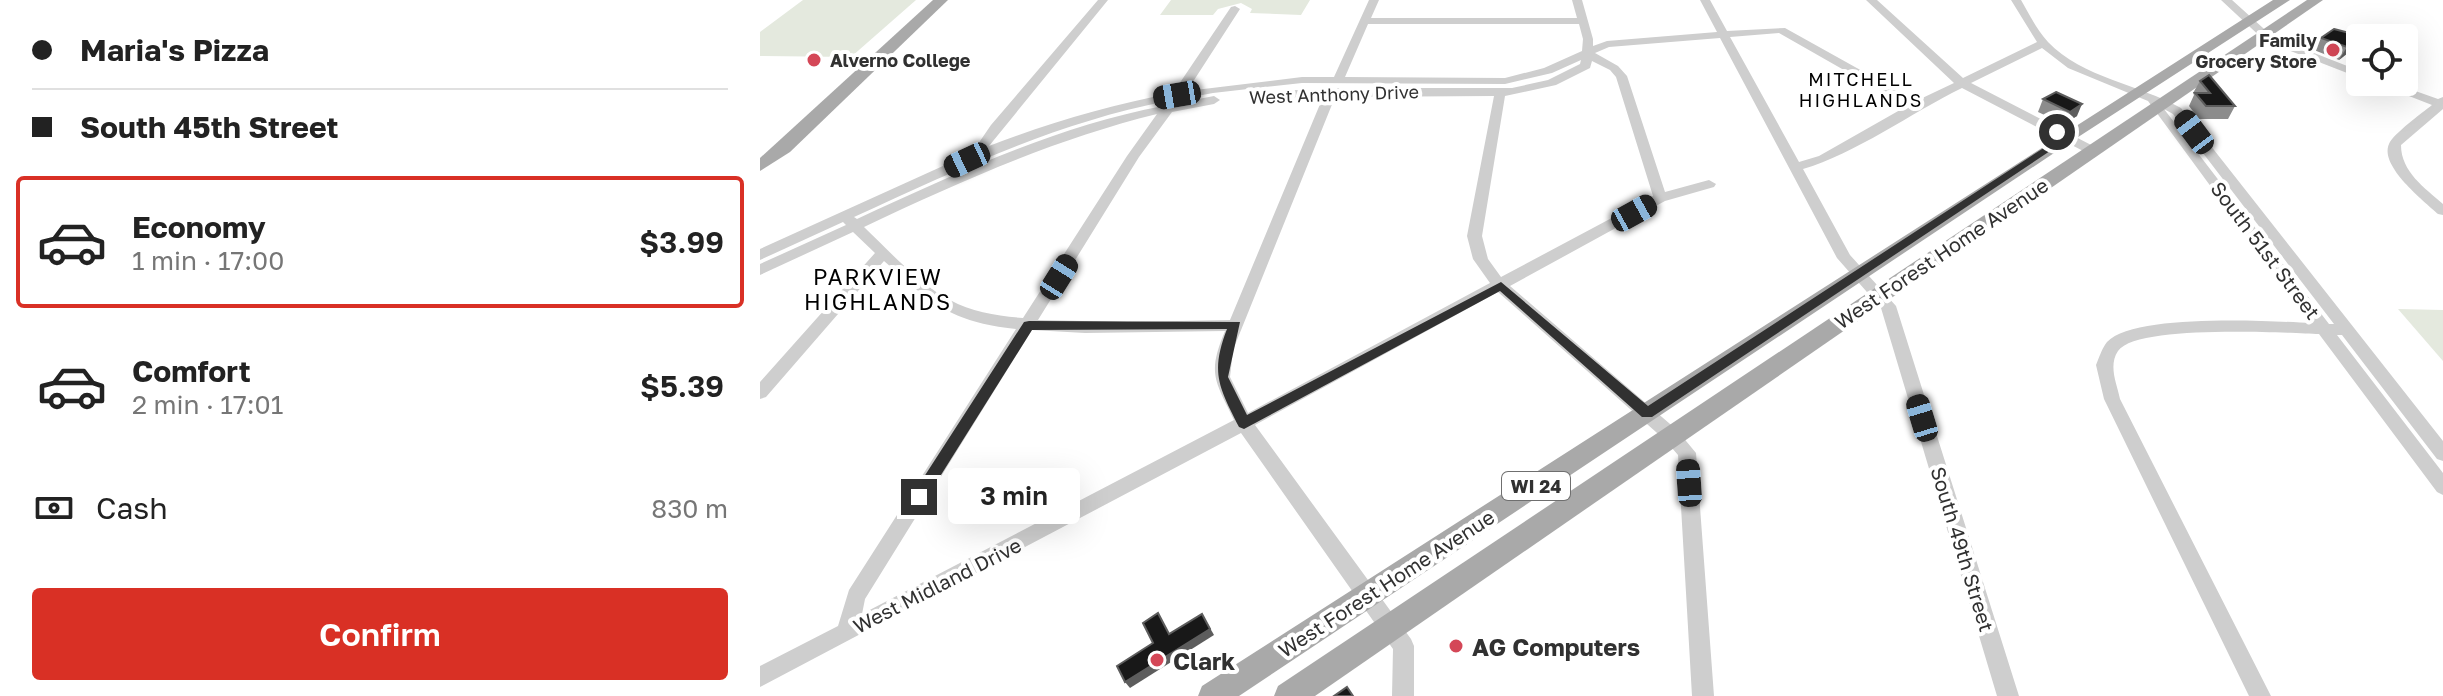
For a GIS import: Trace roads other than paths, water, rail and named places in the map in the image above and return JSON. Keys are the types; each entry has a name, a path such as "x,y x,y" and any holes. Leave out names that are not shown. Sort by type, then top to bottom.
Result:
{"main road":[{"path":"760,175 784,148 941,0"},
{"path":"872,67 955,0"},
{"name":"West Forest Home Avenue","path":"1213,696 1378,611 1659,424 1859,274 2066,137 2283,0"},
{"name":"West Forest Home Avenue","path":"1289,696 1378,611 1659,424 1880,294 2316,0"},
{"path":"760,166 784,148"}],"street":[{"path":"983,153 987,138 1103,0"},
{"path":"1374,0 1235,325 1225,350 1222,377 1244,423 1404,646 1403,696"},
{"path":"1577,0 1588,39 1586,53 1614,68 1621,76 1660,198"},
{"name":"South 49th Street","path":"1705,0 1844,258 1888,306 2008,696"},
{"path":"1871,0 1961,83 2093,151"},
{"path":"2016,0 2043,43 2078,68 2139,90"},
{"path":"2226,0 2263,36 2346,69"},
{"path":"847,632 856,596 1133,156 1235,9"},
{"path":"1365,21 1583,21"},
{"name":"West Anthony Drive","path":"760,255 850,222 1014,154 1091,128 1167,109 1335,86 1505,81 1541,74 1607,44 1781,30 1916,106"},
{"path":"1795,167 1824,159 1916,106 2043,43"},
{"name":"West Anthony Drive","path":"760,270 983,153 1095,115 1177,95 1261,84 1500,93 1535,88 1572,75 1586,66 1586,53"},
{"name":"South 51st Street","path":"2139,90 2183,117 2443,454"},
{"path":"1500,93 1474,239 1481,261 1501,286 1659,424 1687,453 1703,696"},
{"path":"2418,95 2442,103"},
{"path":"2442,103 2395,144 2398,165 2443,211"},
{"name":"South 51st Street","path":"2160,104 2443,487"},
{"name":"West Midland Drive","path":"760,677 1244,423 1660,198 1709,184"},
{"path":"850,222 943,303 968,315 1029,325 1235,325"},
{"path":"760,393 883,253"},
{"path":"2260,696 2112,399 2104,365 2115,344 2144,331 2178,328 2347,330"}],"place":[{"name":"Family Grocery Store","path":"2333,50"},
{"name":"Alverno College","path":"814,60"},
{"name":"AG Computers","path":"1456,646"},
{"name":"Clark","path":"1157,660"}],"district":[{"name":"MITCHELL HIGHLANDS","path":"1861,89"},
{"name":"PARKVIEW HIGHLANDS","path":"878,288"}]}
